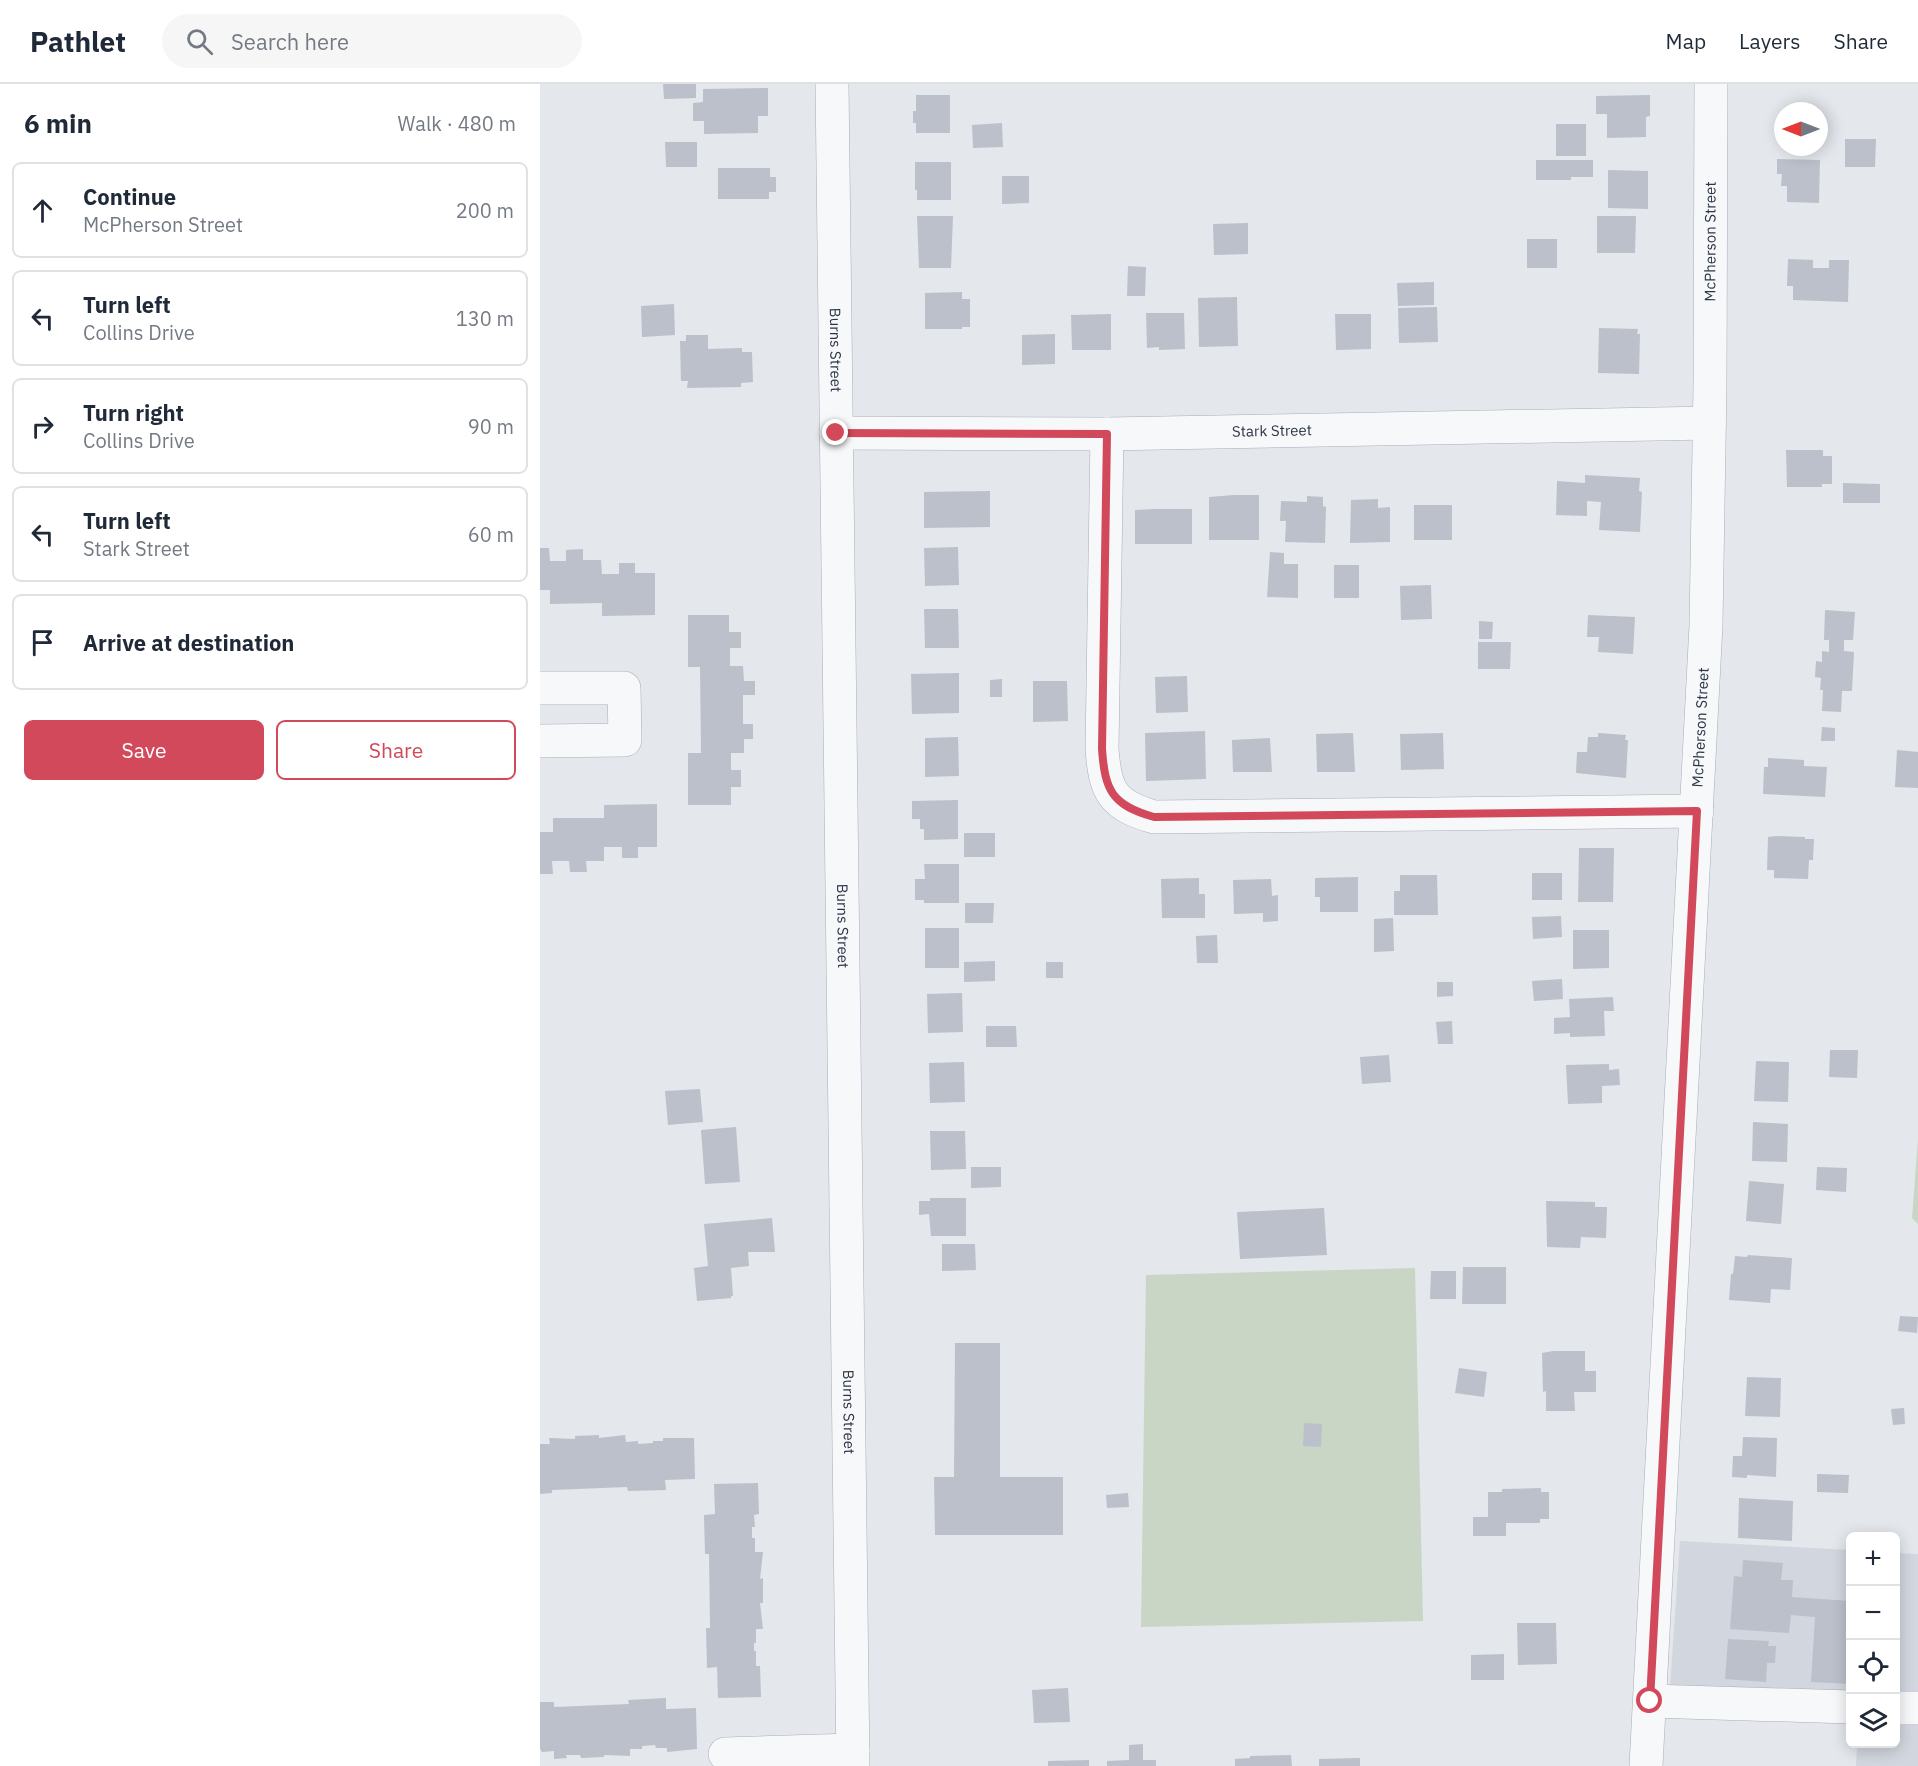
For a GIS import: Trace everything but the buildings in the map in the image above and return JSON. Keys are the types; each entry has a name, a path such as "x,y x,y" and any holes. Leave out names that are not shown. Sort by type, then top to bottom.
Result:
{"street":[{"name":"Burns Street","path":"832,84 853,1758"},
{"name":"McPherson Street","path":"1646,1766 1706,626 1711,84"},
{"name":"Stark Street","path":"836,433 1107,434 1709,423"},
{"path":"1107,434 1102,749 1104,776 1112,793 1122,804 1133,811 1154,817 1697,811"},
{"path":"540,688 624,688 625,740 540,741"},
{"path":"1650,1701 1846,1707"},
{"path":"1900,1708 1918,1708"},
{"path":"725,1754 853,1758"}],"shaded area":[{"path":"1680,1541 1846,1550 1846,1722 1668,1717"},
{"path":"1900,1553 1918,1554 1918,1766 1856,1766 1857,1748 1900,1748"}],"green space":[{"path":"1918,1139 1918,1224 1912,1218"},
{"path":"1415,1268 1423,1621 1141,1627 1146,1275"}],"route":[{"path":"836,433 1107,434 1102,749 1104,776 1112,793 1122,804 1133,811 1154,817 1697,811 1650,1701"}]}
